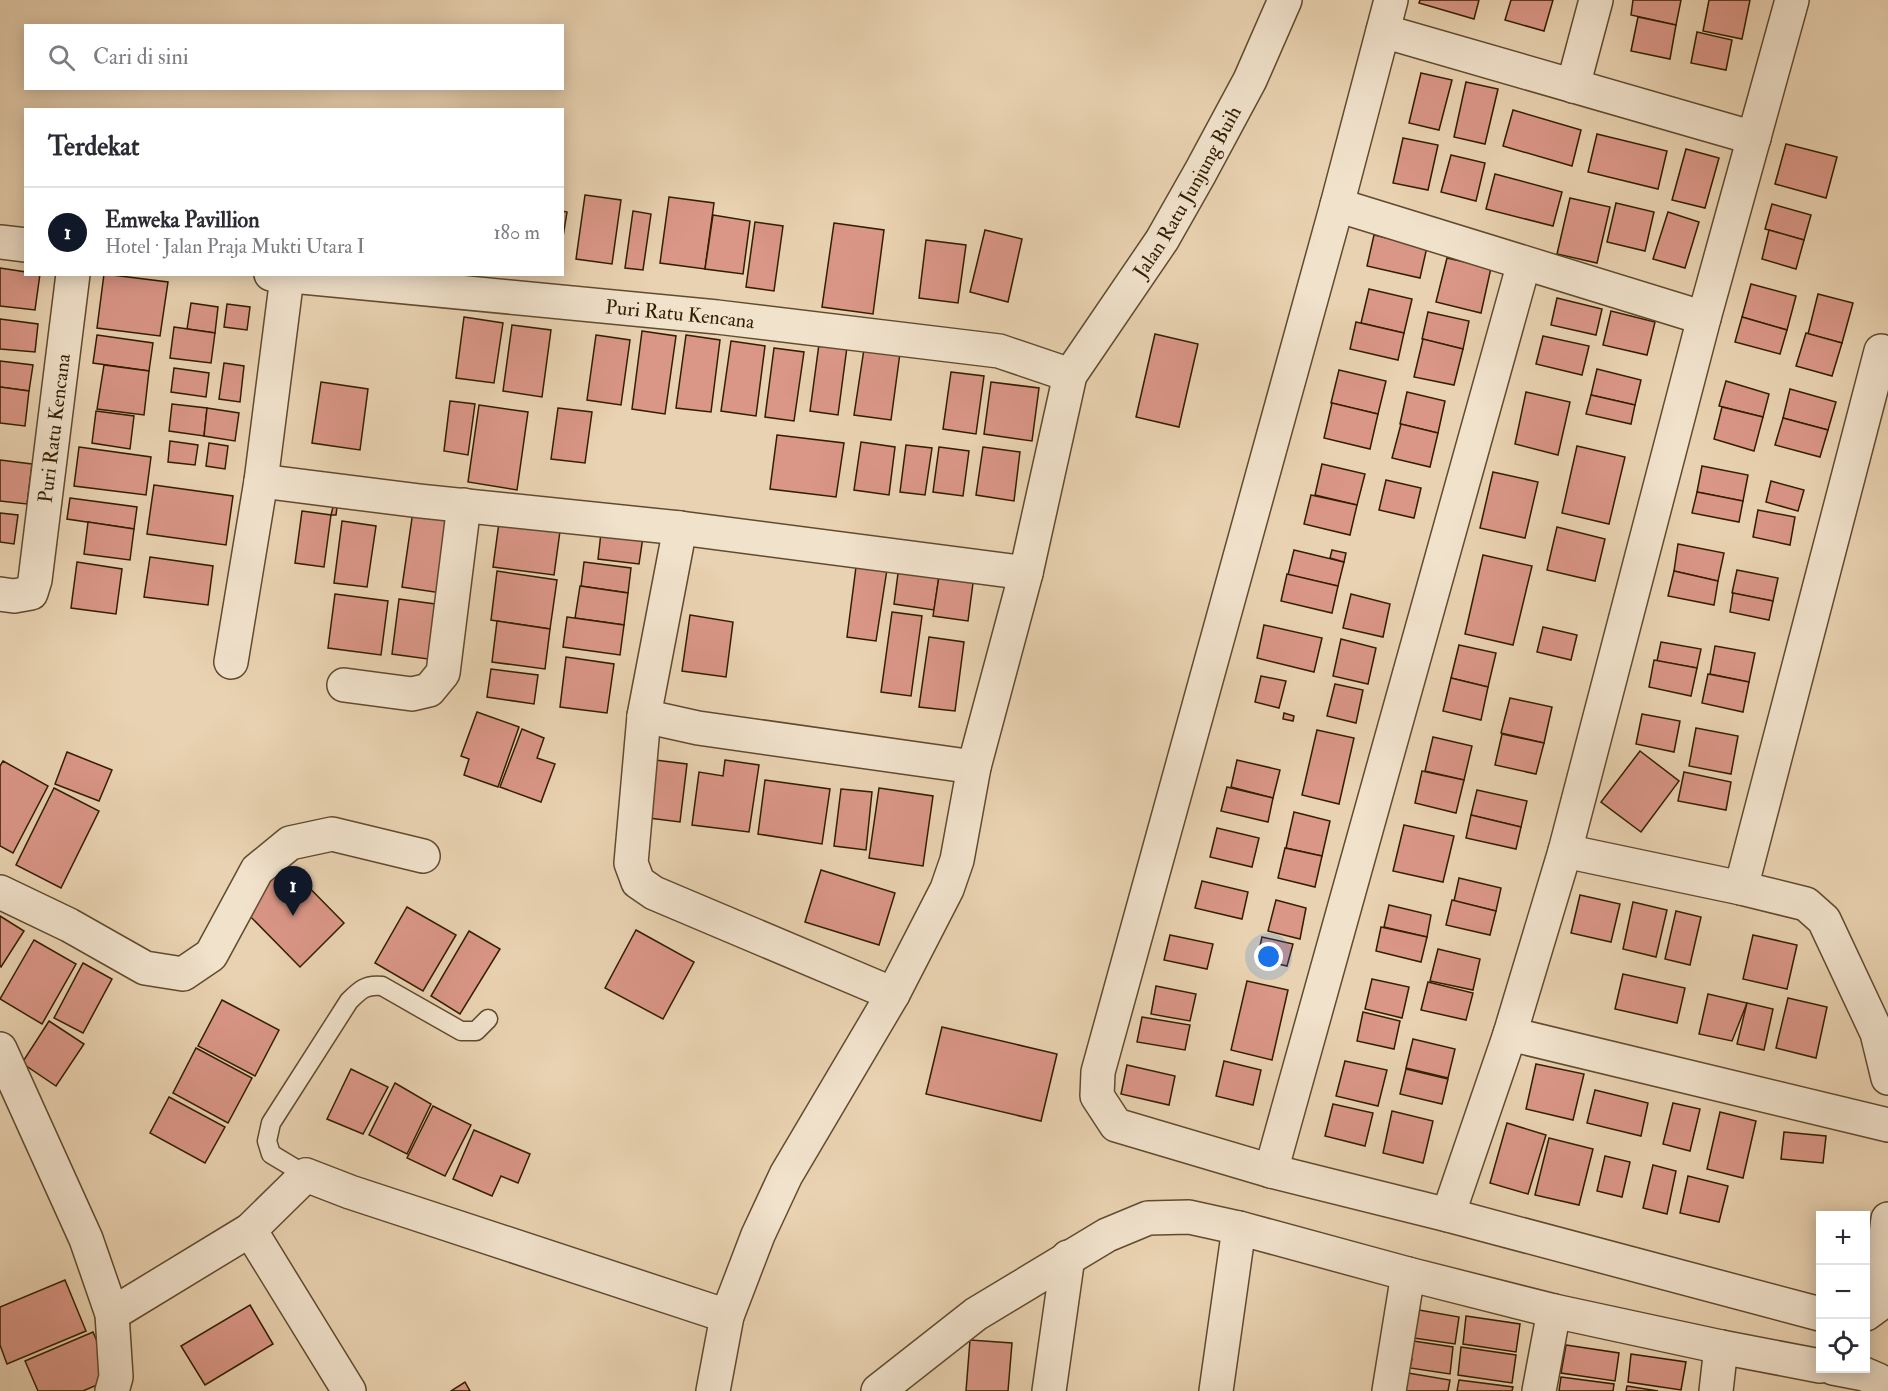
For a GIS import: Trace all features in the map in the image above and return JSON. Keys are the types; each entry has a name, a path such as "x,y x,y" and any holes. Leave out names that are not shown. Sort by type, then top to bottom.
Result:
{"street":[{"name":"Jalan Ratu Junjung Buih","path":"1070,375 1162,240 1200,174 1250,80 1285,0"},
{"path":"1391,0 1337,205 1098,1072 1097,1096 1116,1125 1271,1171 1448,1215 1816,1313"},
{"path":"1573,86 1596,0"},
{"path":"1448,1215 1510,1034 1565,851 1704,318 1792,0"},
{"path":"1383,31 1754,138"},
{"path":"1337,205 1704,318"},
{"path":"0,242 24,245"},
{"path":"1271,1171 1524,262"},
{"name":"Puri Ratu Kencana","path":"0,594 14,596 31,593 35,580 72,276"},
{"name":"Puri Ratu Kencana","path":"231,662 261,481 279,276 717,317 999,351 1070,375"},
{"path":"1741,888 1881,351"},
{"path":"713,1391 727,1316 758,1235 786,1175 892,994 947,889 957,860 974,767 1026,573 1070,375"},
{"path":"261,481 680,528 1026,573"},
{"path":"344,685 412,694 429,690 443,673 464,505"},
{"path":"680,528 644,716 631,863 638,882 654,893 892,994"},
{"path":"644,716 698,728 974,767"},
{"path":"0,892 69,926 145,968 183,974 211,955 257,870 290,843 332,834 423,856"},
{"path":"1565,851 1806,904 1824,920 1877,1033 1888,1078"},
{"path":"1510,1034 1888,1125"},
{"path":"0,1049 86,1239 112,1314 116,1377 112,1391"},
{"path":"112,1314 250,1230 306,1175 350,1192 727,1316"},
{"path":"878,1391 976,1314 1107,1235 1148,1218 1189,1217 1239,1228 1554,1311 1816,1365"},
{"path":"1870,1311 1877,1306 1888,1219"},
{"path":"1216,1391 1239,1228"},
{"path":"250,1230 349,1391"},
{"path":"1049,1391 1068,1257"},
{"path":"1389,1391 1408,1274"},
{"path":"1539,1391 1554,1311"},
{"path":"1716,1391 1721,1347"},
{"path":"1859,1373 1878,1380 1881,1391"}],"lane":[{"path":"306,1175 272,1154 267,1141 271,1124 349,1001 360,991 372,984 382,986 461,1031 476,1031 488,1019"}],"building":[{"path":"1420,0 1479,0 1474,19 1419,3"},
{"path":"1511,0 1553,0 1544,31 1505,20"},
{"path":"1633,0 1681,0 1676,25 1631,15"},
{"path":"1709,0 1750,0 1742,39 1703,31"},
{"path":"1638,17 1676,25 1670,59 1631,51"},
{"path":"1697,32 1732,40 1726,70 1691,63"},
{"path":"1421,73 1452,80 1439,130 1409,123"},
{"path":"1466,82 1498,89 1485,144 1454,137"},
{"path":"1513,110 1581,130 1572,166 1503,146"},
{"path":"1597,134 1667,151 1658,189 1588,172"},
{"path":"1403,138 1438,145 1428,190 1393,183"},
{"path":"1786,144 1837,157 1826,198 1775,184"},
{"path":"1686,149 1719,158 1705,208 1672,200"},
{"path":"1451,155 1485,163 1476,201 1441,192"},
{"path":"1495,174 1562,192 1553,226 1486,209"},
{"path":"585,195 621,200 612,264 576,259"},
{"path":"669,197 714,203 705,269 660,263"},
{"path":"1570,198 1610,207 1597,263 1557,254"},
{"path":"1616,203 1654,212 1645,251 1607,242"},
{"path":"1772,204 1811,215 1804,240 1765,229"},
{"path":"564,211 567,212 564,231"},
{"path":"633,211 651,214 643,270 625,268"},
{"path":"1668,212 1699,222 1685,268 1653,259"},
{"path":"713,215 750,221 743,274 705,269"},
{"path":"755,222 783,226 774,291 746,287"},
{"path":"834,223 884,230 873,314 822,307"},
{"path":"985,230 1022,239 1008,302 970,292"},
{"path":"1769,230 1804,240 1796,269 1762,259"},
{"path":"1374,235 1427,247 1420,278 1367,266"},
{"path":"926,240 966,245 958,303 919,298"},
{"path":"1447,258 1491,268 1481,313 1436,302"},
{"path":"0,268 24,272 24,276 40,276 35,310 0,306"},
{"path":"104,276 168,282 160,336 97,328"},
{"path":"1751,284 1796,296 1787,330 1742,317"},
{"path":"1369,289 1412,299 1404,333 1361,323"},
{"path":"1818,294 1853,303 1842,343 1808,334"},
{"path":"1557,298 1602,309 1596,335 1551,325"},
{"path":"191,303 218,307 215,333 187,329"},
{"path":"227,304 250,307 247,330 224,327"},
{"path":"1611,311 1655,322 1647,355 1603,345"},
{"path":"1428,312 1469,321 1463,349 1422,339"},
{"path":"464,317 503,323 494,383 456,378"},
{"path":"1742,317 1787,330 1780,354 1735,342"},
{"path":"0,319 38,324 35,352 0,349"},
{"path":"1356,322 1404,333 1398,360 1350,349"},
{"path":"512,325 551,330 542,397 503,391"},
{"path":"174,327 215,333 211,363 170,358"},
{"path":"642,331 676,336 665,414 632,409"},
{"path":"1806,333 1842,343 1832,376 1796,366"},
{"path":"1155,334 1198,344 1179,427 1136,417"},
{"path":"97,335 153,343 149,371 93,363"},
{"path":"596,335 630,340 621,405 587,400"},
{"path":"686,335 720,340 711,412 676,408"},
{"path":"1543,336 1589,346 1582,375 1536,364"},
{"path":"1423,339 1463,349 1454,385 1414,377"},
{"path":"731,341 765,346 756,416 721,411"},
{"path":"819,344 847,347 838,415 810,411"},
{"path":"774,348 804,352 794,421 765,417"},
{"path":"864,349 900,353 891,420 854,415"},
{"path":"0,361 33,365 29,391 0,387"},
{"path":"224,363 244,366 240,402 219,399"},
{"path":"104,365 149,371 144,415 97,409"},
{"path":"174,368 209,373 206,397 171,392"},
{"path":"1597,369 1641,380 1635,405 1591,395"},
{"path":"1339,370 1386,381 1378,414 1331,403"},
{"path":"951,372 984,376 976,434 943,429"},
{"path":"1726,381 1769,394 1763,417 1719,406"},
{"path":"321,382 368,389 360,450 312,443"},
{"path":"991,382 1039,388 1032,441 984,434"},
{"path":"0,387 29,391 25,426 0,423"},
{"path":"1790,389 1836,402 1828,430 1783,418"},
{"path":"1407,392 1445,401 1438,433 1400,424"},
{"path":"1526,392 1570,402 1558,455 1515,444"},
{"path":"1591,395 1635,405 1631,424 1586,414"},
{"path":"450,401 475,404 468,455 444,451"},
{"path":"1332,403 1378,414 1370,449 1324,438"},
{"path":"172,404 207,408 204,436 169,431"},
{"path":"479,405 528,412 517,490 468,482"},
{"path":"1722,407 1763,417 1754,451 1714,439"},
{"path":"207,408 239,413 235,441 204,436"},
{"path":"558,408 592,412 585,463 551,459"},
{"path":"96,411 134,416 130,449 92,443"},
{"path":"1783,418 1828,430 1820,457 1775,445"},
{"path":"1401,424 1438,433 1430,467 1392,458"},
{"path":"777,435 844,443 836,497 770,489"},
{"path":"170,441 198,445 195,465 168,462"},
{"path":"861,442 895,447 889,495 854,490"},
{"path":"209,443 228,446 225,469 206,466"},
{"path":"906,445 932,448 925,495 900,492"},
{"path":"1577,446 1625,457 1609,524 1562,513"},
{"path":"79,447 151,457 146,495 74,486"},
{"path":"939,447 969,451 963,496 933,492"},
{"path":"983,447 1020,452 1014,501 976,495"},
{"path":"0,460 32,464 27,504 0,501"},
{"path":"1322,464 1365,474 1357,505 1315,495"},
{"path":"1702,466 1748,475 1743,501 1697,492"},
{"path":"1493,472 1538,482 1525,538 1480,528"},
{"path":"1386,480 1421,488 1414,518 1379,510"},
{"path":"1771,481 1804,490 1798,511 1766,502"},
{"path":"154,485 233,496 226,545 147,534"},
{"path":"1697,492 1743,501 1739,522 1692,513"},
{"path":"1311,495 1357,505 1350,535 1304,524"},
{"path":"70,498 137,507 134,529 67,519"},
{"path":"333,507 337,507 336,515 331,515"},
{"path":"1758,510 1795,517 1790,545 1753,537"},
{"path":"302,511 331,515 324,567 295,563"},
{"path":"413,511 452,516 441,593 402,587"},
{"path":"0,513 18,515 14,544 0,542"},
{"path":"500,515 561,524 554,575 493,567"},
{"path":"342,521 376,526 367,587 334,583"},
{"path":"88,522 134,529 130,560 84,554"},
{"path":"602,524 644,530 639,564 598,559"},
{"path":"1557,527 1605,539 1595,581 1547,570"},
{"path":"1678,544 1724,553 1718,581 1674,571"},
{"path":"1294,550 1344,562 1338,586 1288,575"},
{"path":"1332,550 1346,553 1344,562 1330,558"},
{"path":"1483,555 1532,566 1513,645 1465,634"},
{"path":"150,557 213,566 208,605 144,597"},
{"path":"900,558 941,563 934,610 894,604"},
{"path":"857,559 888,563 876,641 847,637"},
{"path":"77,562 122,569 116,614 71,608"},
{"path":"584,562 631,568 628,593 581,586"},
{"path":"941,563 975,568 968,621 933,616"},
{"path":"1737,570 1778,578 1773,601 1732,593"},
{"path":"497,571 557,580 550,629 491,620"},
{"path":"1674,571 1718,581 1714,605 1668,596"},
{"path":"1287,574 1338,586 1332,613 1281,601"},
{"path":"580,586 628,593 624,625 575,618"},
{"path":"1733,593 1773,601 1769,620 1730,612"},
{"path":"335,594 388,601 381,655 328,648"},
{"path":"1351,594 1390,604 1383,637 1343,628"},
{"path":"399,599 435,604 428,659 392,654"},
{"path":"892,612 922,616 911,696 881,692"},
{"path":"690,615 733,622 726,677 682,671"},
{"path":"567,617 624,625 620,655 563,647"},
{"path":"497,621 550,629 545,669 492,662"},
{"path":"1264,625 1322,638 1314,672 1257,658"},
{"path":"1543,627 1577,635 1571,660 1537,652"},
{"path":"929,637 964,642 955,711 919,707"},
{"path":"1341,639 1376,648 1368,684 1333,676"},
{"path":"1661,642 1701,649 1697,668 1657,661"},
{"path":"1459,645 1496,653 1488,687 1451,678"},
{"path":"1715,646 1755,653 1749,682 1710,674"},
{"path":"566,657 614,664 607,713 560,707"},
{"path":"1654,660 1697,668 1691,696 1649,687"},
{"path":"491,669 538,675 534,704 487,697"},
{"path":"1708,674 1749,682 1743,712 1702,703"},
{"path":"1261,676 1286,681 1279,708 1255,702"},
{"path":"1451,678 1488,687 1481,720 1443,711"},
{"path":"1335,684 1363,690 1356,723 1327,716"},
{"path":"1510,698 1552,707 1544,743 1501,733"},
{"path":"477,712 519,727 498,787 464,775 469,759 461,756"},
{"path":"1284,713 1294,716 1293,721 1283,719"},
{"path":"1642,714 1680,721 1674,752 1636,744"},
{"path":"1696,728 1738,736 1731,774 1689,766"},
{"path":"522,729 544,738 537,758 555,764 541,802 500,787"},
{"path":"1317,730 1354,738 1339,804 1302,795"},
{"path":"1502,734 1544,743 1536,774 1495,765"},
{"path":"1433,737 1472,746 1464,780 1425,771"},
{"path":"1640,751 1679,781 1641,832 1601,802"},
{"path":"67,752 112,770 99,801 55,784"},
{"path":"647,759 687,764 680,822 641,817"},
{"path":"725,760 759,765 749,832 692,825 699,772 723,776"},
{"path":"1237,760 1280,770 1273,798 1231,787"},
{"path":"3,761 48,786 13,853 0,846 0,766"},
{"path":"1422,771 1464,780 1456,813 1415,803"},
{"path":"1684,772 1731,782 1726,810 1678,801"},
{"path":"765,780 830,789 822,844 758,834"},
{"path":"1227,787 1273,798 1268,822 1221,811"},
{"path":"54,788 99,811 61,888 16,865"},
{"path":"879,788 933,796 923,866 869,858"},
{"path":"841,789 872,792 866,850 834,846"},
{"path":"1477,790 1527,801 1521,827 1471,815"},
{"path":"1294,812 1330,821 1322,856 1286,848"},
{"path":"1471,815 1521,827 1516,849 1466,838"},
{"path":"1404,825 1454,836 1443,882 1393,871"},
{"path":"1217,828 1259,838 1252,867 1210,857"},
{"path":"1285,848 1322,856 1315,887 1278,878"},
{"path":"286,864 344,923 300,967 243,909"},
{"path":"821,870 895,893 879,945 805,922"},
{"path":"1459,878 1501,888 1496,911 1454,901"},
{"path":"1202,881 1248,892 1242,919 1195,908"},
{"path":"1580,895 1620,904 1611,942 1571,933"},
{"path":"1276,900 1306,908 1300,939 1268,931"},
{"path":"1452,900 1496,911 1490,935 1446,925"},
{"path":"1633,902 1667,910 1656,957 1623,949"},
{"path":"1389,905 1431,915 1427,937 1384,927"},
{"path":"407,907 456,935 423,991 375,963"},
{"path":"1676,911 1701,917 1690,965 1665,959"},
{"path":"0,916 24,931 1,967 0,966"},
{"path":"1381,927 1427,937 1421,962 1376,951"},
{"path":"636,930 694,962 663,1019 605,988"},
{"path":"469,931 500,949 460,1014 431,996"},
{"path":"1170,935 1213,944 1207,969 1164,960"},
{"path":"1753,935 1797,945 1787,989 1743,979"},
{"path":"1262,937 1293,944 1287,966 1257,959"},
{"path":"34,940 76,964 42,1024 0,999"},
{"path":"1438,949 1480,959 1473,990 1430,981"},
{"path":"83,963 112,979 83,1033 54,1018"},
{"path":"1623,974 1685,988 1677,1023 1615,1009"},
{"path":"1372,979 1409,987 1402,1018 1365,1009"},
{"path":"1247,981 1288,990 1272,1060 1231,1050"},
{"path":"1428,982 1473,993 1466,1020 1421,1010"},
{"path":"1156,986 1196,994 1190,1021 1151,1014"},
{"path":"1708,994 1747,1003 1732,1041 1699,1034"},
{"path":"1788,998 1827,1007 1816,1058 1776,1048"},
{"path":"222,1000 279,1030 255,1076 198,1046"},
{"path":"1747,1003 1773,1009 1764,1050 1737,1044"},
{"path":"1363,1012 1400,1021 1394,1049 1357,1041"},
{"path":"1142,1017 1190,1025 1185,1050 1137,1042"},
{"path":"49,1021 84,1044 56,1086 22,1063"},
{"path":"942,1027 1057,1054 1041,1121 926,1094"},
{"path":"1413,1039 1455,1049 1448,1078 1406,1068"},
{"path":"196,1048 252,1078 228,1123 173,1093"},
{"path":"1224,1061 1261,1070 1253,1105 1216,1096"},
{"path":"1345,1061 1387,1070 1378,1106 1336,1096"},
{"path":"1536,1064 1584,1074 1573,1120 1526,1109"},
{"path":"1127,1065 1175,1076 1169,1105 1121,1094"},
{"path":"351,1069 388,1087 363,1134 327,1119"},
{"path":"1406,1069 1448,1079 1442,1104 1400,1094"},
{"path":"395,1083 431,1104 407,1154 369,1135"},
{"path":"1595,1090 1648,1103 1641,1136 1587,1123"},
{"path":"169,1097 225,1127 205,1163 150,1133"},
{"path":"1673,1103 1700,1109 1690,1151 1663,1144"},
{"path":"1333,1104 1373,1113 1365,1146 1325,1136"},
{"path":"433,1106 471,1125 445,1176 407,1158"},
{"path":"1392,1111 1433,1121 1423,1163 1383,1153"},
{"path":"1720,1112 1756,1121 1743,1178 1707,1169"},
{"path":"1507,1123 1546,1135 1528,1194 1490,1183"},
{"path":"474,1130 530,1154 518,1183 501,1176 492,1196 453,1179"},
{"path":"1784,1132 1826,1136 1823,1163 1781,1159"},
{"path":"1549,1138 1593,1149 1579,1205 1535,1195"},
{"path":"1605,1156 1630,1162 1622,1197 1597,1191"},
{"path":"1653,1165 1676,1171 1667,1214 1643,1208"},
{"path":"1688,1176 1728,1186 1719,1222 1680,1213"},
{"path":"65,1280 86,1331 7,1364 0,1345 0,1307"},
{"path":"250,1305 273,1344 205,1385 181,1346"},
{"path":"1419,1310 1459,1317 1455,1344 1400,1336 1403,1317 1418,1319"},
{"path":"1466,1316 1520,1324 1516,1352 1463,1344"},
{"path":"93,1332 113,1378 83,1391 38,1391 25,1361"},
{"path":"1400,1339 1453,1347 1450,1374 1410,1368 1412,1359 1397,1356"},
{"path":"970,1340 1012,1343 1008,1391 966,1391"},
{"path":"1566,1345 1619,1353 1615,1381 1561,1373"},
{"path":"1461,1347 1516,1355 1512,1383 1458,1375"},
{"path":"1631,1354 1686,1362 1681,1390 1628,1382"},
{"path":"1408,1373 1450,1380 1448,1391 1393,1391"},
{"path":"1561,1377 1614,1384 1613,1391 1559,1391"},
{"path":"1459,1380 1513,1387 1512,1391 1457,1391"},
{"path":"465,1382 470,1391 451,1391"},
{"path":"1627,1386 1658,1391 1626,1391"}],"place":[{"name":"Emweka Pavillion","path":"293,916"}]}
